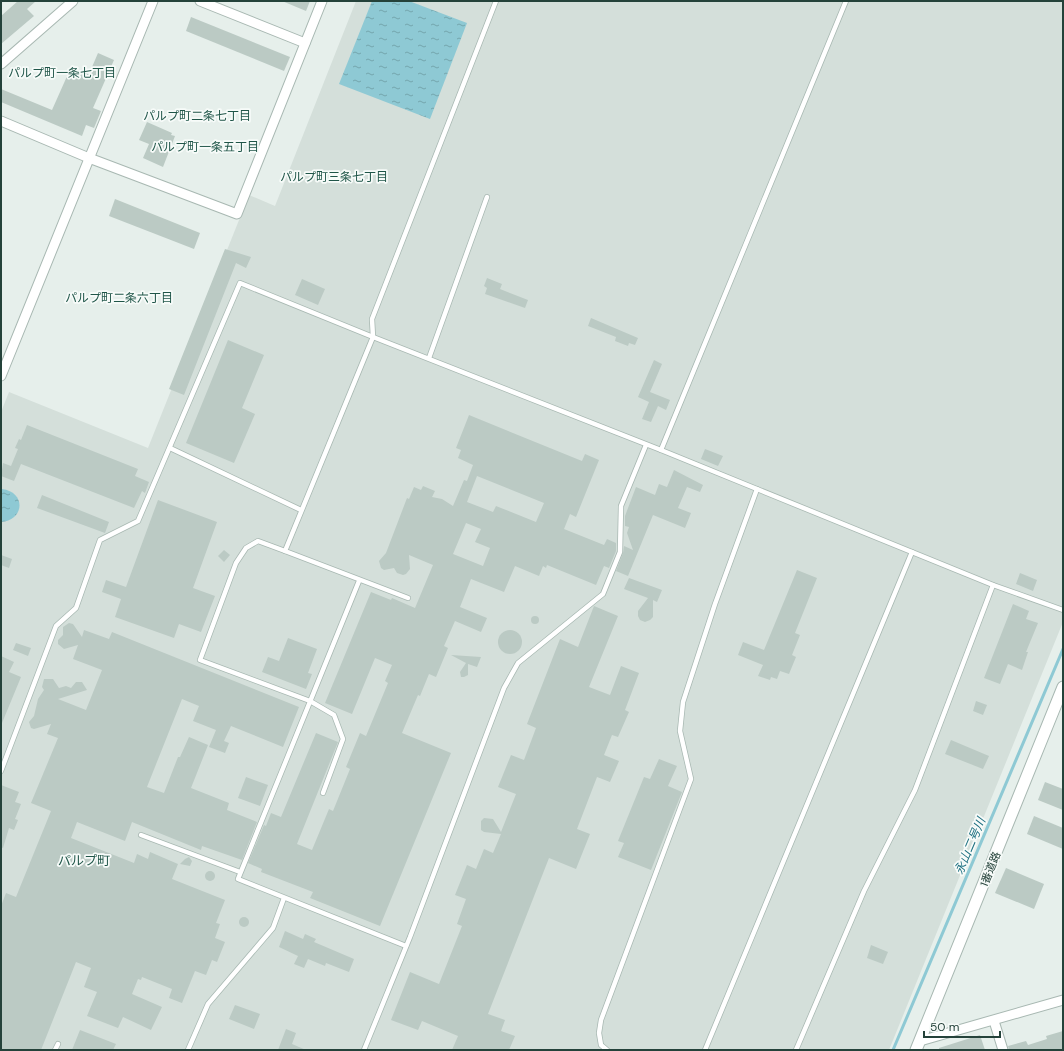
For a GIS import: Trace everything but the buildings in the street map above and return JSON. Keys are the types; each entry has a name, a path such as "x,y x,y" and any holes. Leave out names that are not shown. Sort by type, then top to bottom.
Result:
{"street":[{"path":"1,64 73,1"},
{"path":"1,376 153,1"},
{"path":"200,1 306,43"},
{"path":"1,121 89,158 237,214 322,1"},
{"name":"1番道路","path":"918,1045 1063,688"},
{"path":"918,1045 1063,1000"},
{"path":"994,1021 1003,1050"}],"lane":[{"path":"285,551 300,510 373,337 372,319 496,1"},
{"path":"660,450 846,1"},
{"path":"429,358 487,197"},
{"path":"1,770 56,626 76,608 100,540 138,521 240,283 660,450 993,585 1062,610"},
{"path":"364,1050 406,946 504,688 518,663 603,594 620,552 621,506 646,445"},
{"path":"170,448 300,510"},
{"path":"607,1050 601,1045 599,1033 601,1020 691,779 680,731 683,702 715,604 757,489"},
{"path":"322,793 343,739 334,715 310,701 200,660 236,563 246,548 258,542 285,551 359,581 408,598"},
{"path":"705,1050 912,552"},
{"path":"359,581 238,879 406,946"},
{"path":"796,1050 864,891 915,790 993,585"},
{"path":"141,835 240,872"},
{"path":"188,1050 208,1004 273,928 284,898"},
{"path":"55,1050 58,1044"}],"shaded area":[{"path":"356,1 1063,1 1063,622 889,1050 1,1050 1,412 9,392 148,448 249,195 275,206"}],"water":[{"path":"372,1 409,1 467,23 430,119 339,84"},
{"path":"2,489 10,491 15,495 19,500 20,506 15,516 9,520 1,522"}],"waterway":[{"name":"永山二号川","path":"893,1050 1063,649"}],"district":[{"name":"パルプ町一条七丁目","path":"62,73"},
{"name":"パルプ町二条七丁目","path":"197,116"},
{"name":"パルプ町一条五丁目","path":"205,147"},
{"name":"パルプ町三条七丁目","path":"334,177"},
{"name":"パルプ町二条六丁目","path":"119,298"},
{"name":"パルプ町","path":"84,860"}]}
